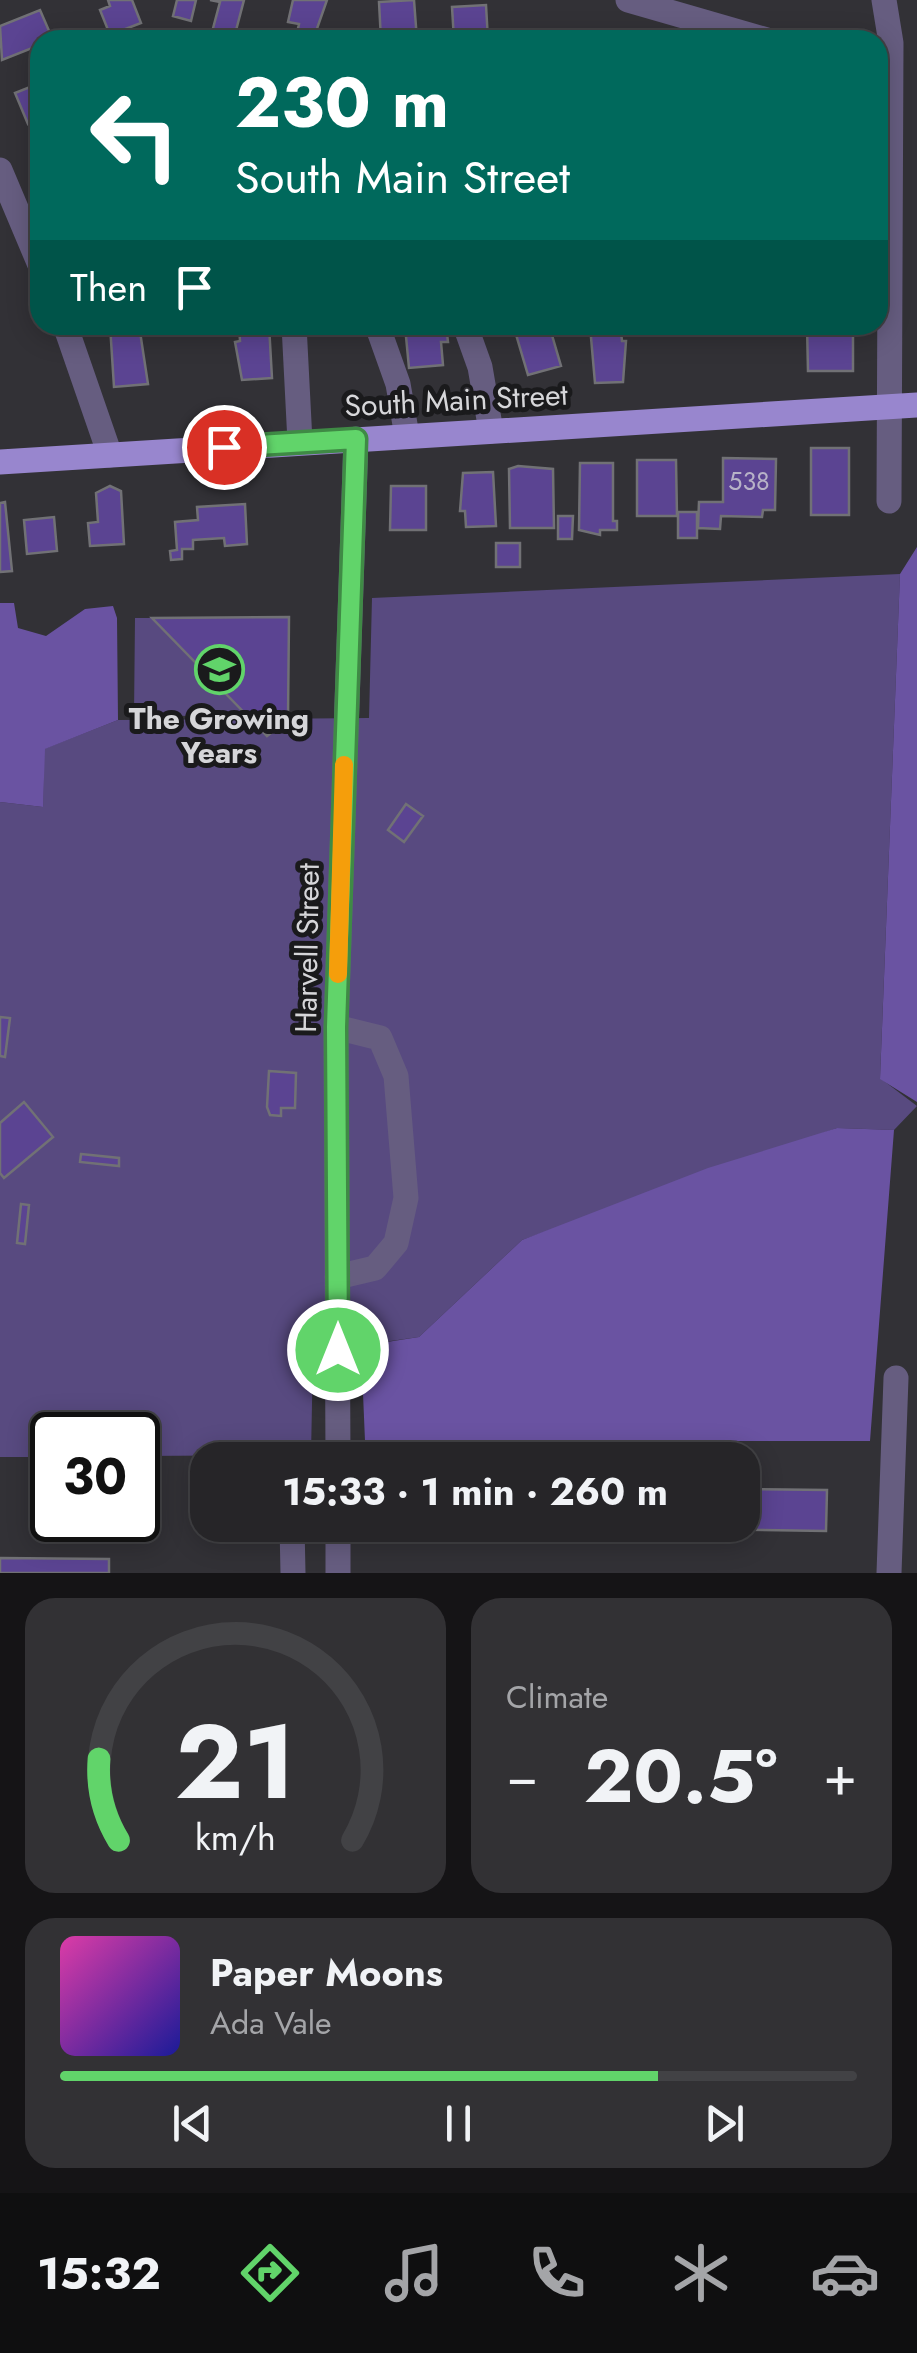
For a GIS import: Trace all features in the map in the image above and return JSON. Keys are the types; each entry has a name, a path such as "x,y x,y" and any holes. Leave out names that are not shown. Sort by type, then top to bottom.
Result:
{"main road":[{"name":"South Main Street","path":"0,462 917,404"}],"street":[{"path":"628,0 732,30"},
{"path":"884,0 884,30"},
{"path":"888,75 917,84"},
{"path":"0,170 30,242"},
{"path":"69,335 91,390 110,455"},
{"path":"295,335 300,442"},
{"path":"381,335 398,384 407,436"},
{"path":"469,335 480,367 491,431"},
{"path":"886,335 889,501"},
{"name":"Harvell Street","path":"338,1442 336,1027 356,439"},
{"path":"336,1027 380,1038 396,1076 406,1198 396,1243 374,1268 337,1277"},
{"path":"888,1573 896,1378"},
{"path":"890,1464 917,1457"},
{"path":"292,1542 293,1573"},
{"path":"338,1542 338,1573"}],"shaded area":[{"path":"917,547 917,1102 880,1079 900,574"},
{"path":"900,574 880,1078 917,1106 894,1130 837,1128 522,1240 419,1337 313,1352 311,1442 190,1442 190,1456 160,1456 160,1412 30,1412 30,1457 0,1457 0,802 43,807 44,749 118,720 369,718 372,598"},
{"path":"0,603 14,603 18,628 46,636 85,609 113,606 117,618 118,720 45,749 43,807 0,802"},
{"path":"135,618 152,618 248,717 134,715"},
{"path":"837,1128 894,1130 870,1441 365,1441 361,1346 419,1337 522,1240 708,1168"}],"building":[{"path":"108,0 132,0 141,23 123,30 108,30 100,10 110,6"},
{"path":"177,0 196,0 191,21 173,16"},
{"path":"210,0 244,0 236,30 213,30 220,2"},
{"path":"293,0 327,0 316,30 298,30 299,24 288,22"},
{"path":"414,0 416,30 380,30 379,2"},
{"path":"486,5 487,30 453,30 452,7"},
{"path":"40,10 49,30 30,30 30,49 2,60 0,26"},
{"path":"30,87 30,123 28,124 15,93"},
{"path":"111,335 141,335 148,384 114,387"},
{"path":"240,335 270,335 272,378 242,380 235,342 240,341"},
{"path":"406,335 447,335 448,342 441,342 443,365 409,368"},
{"path":"516,335 552,335 561,366 528,375"},
{"path":"591,335 621,335 622,341 626,341 623,382 595,383"},
{"path":"807,335 853,335 853,371 808,371"},
{"path":"811,448 849,448 849,515 811,515"},
{"path":"723,458 776,459 775,510 763,510 762,517 721,516 720,529 698,528 699,502 723,502"},
{"path":"637,460 676,460 677,516 637,516"},
{"path":"580,463 613,463 613,521 617,521 617,530 600,530 600,535 579,530"},
{"path":"509,469 553,469 554,528 510,528"},
{"path":"493,472 496,526 466,527 465,511 460,511 463,473"},
{"path":"110,486 121,491 124,544 90,546 88,523 98,522 96,493"},
{"path":"391,486 426,486 426,530 390,530"},
{"path":"5,502 12,571 0,572 0,503"},
{"path":"245,504 247,544 225,546 224,538 193,540 193,549 182,549 182,559 171,560 170,551 177,550 175,522 198,520 197,507"},
{"path":"678,512 697,512 697,538 678,538"},
{"path":"558,516 573,516 572,539 558,539"},
{"path":"54,517 57,551 27,554 24,520"},
{"path":"496,543 520,543 520,567 496,567"},
{"path":"289,617 288,720 267,736 152,618"},
{"path":"406,804 423,816 404,842 388,830"},
{"path":"0,1017 10,1018 5,1057 0,1056"},
{"path":"269,1071 296,1073 295,1108 281,1108 281,1116 270,1115 267,1107"},
{"path":"24,1102 53,1137 4,1178 0,1173 0,1123"},
{"path":"81,1154 119,1158 119,1166 80,1162"},
{"path":"21,1204 29,1205 25,1244 17,1243"},
{"path":"760,1489 827,1490 826,1531 760,1530"},
{"path":"0,1558 109,1559 109,1573 0,1573"}],"slow traffic":[{"path":"338,974 344,765"}],"place":[{"name":"The Growing Years","path":"219,669"}],"route":[{"path":"224,447 356,439 336,1027 338,1350"}]}
